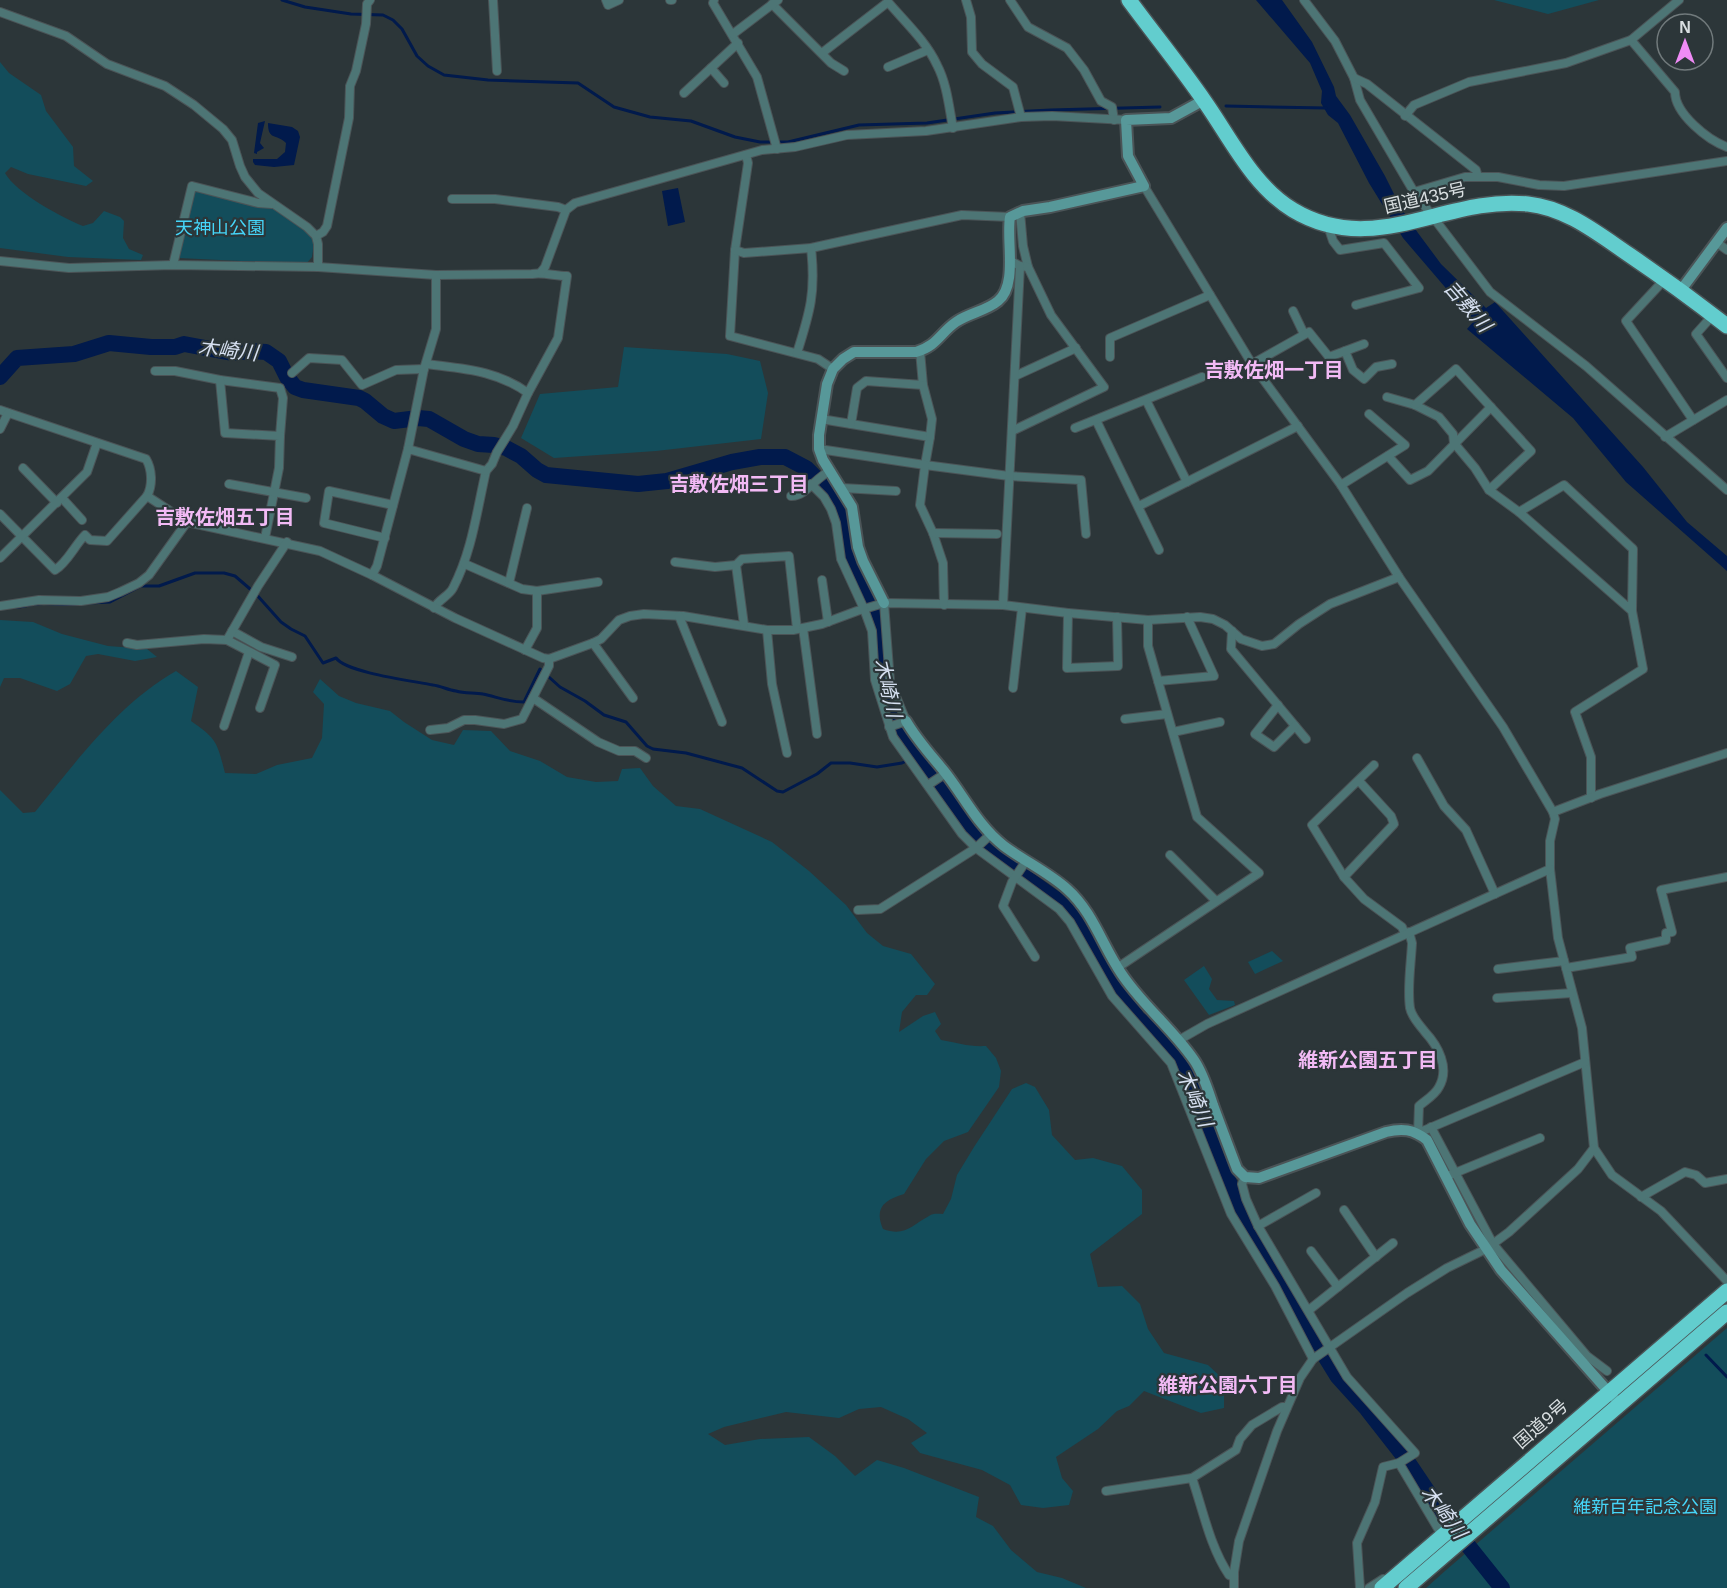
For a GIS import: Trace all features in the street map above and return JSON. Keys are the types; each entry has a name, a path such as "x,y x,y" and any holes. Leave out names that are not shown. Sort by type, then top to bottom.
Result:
{"highway":[{"name":"国道435号","path":"1129,0 1204,100 1260,182 1295,211 1315,220 1345,228 1374,229 1497,203 1529,204 1550,208 1585,225 1681,290 1727,326"},
{"name":"国道9号","path":"1406,1588 1455,1548 1466,1528 1614,1397 1727,1291"},
{"name":"国道9号","path":"1614,1397 1727,1312"},
{"name":"国道9号","path":"1382,1588 1445,1535 1466,1528"}],"street":[{"path":"316,236 327,226 349,118 350,86 356,72 367,4 370,0"},
{"path":"493,0 497,71"},
{"path":"606,0 608,4 619,0"},
{"path":"714,0 713,3 757,77 777,149"},
{"path":"966,0 971,17 972,52 982,64 1013,87 1021,117"},
{"path":"1010,0 1028,27 1058,42 1077,58 1101,101 1112,107 1114,120"},
{"path":"1304,0 1335,41 1354,78 1360,100 1377,132 1430,218 1490,292 1586,366 1727,490"},
{"path":"1405,116 1414,105 1469,82 1566,63 1631,40 1679,0"},
{"path":"733,34 775,2 831,63 844,71"},
{"path":"822,53 888,3 937,64 945,85 953,128"},
{"path":"0,12 66,36 106,64 165,86 194,105 223,129 232,140 245,177 258,193 307,227 316,236 318,267"},
{"path":"1631,40 1675,92 1675,101 1699,132 1727,147"},
{"path":"684,93 738,44"},
{"path":"888,67 928,50"},
{"path":"711,69 724,83"},
{"path":"1354,78 1367,84 1476,170 1478,177"},
{"path":"0,261 69,268 172,265 318,267 436,275 532,274 541,272 545,267 566,210 575,203 762,150 795,147 847,135 926,131 1021,117 1052,116 1114,120 1171,118 1204,100"},
{"path":"1126,120 1128,156 1252,364 1341,485 1399,577 1503,727 1553,812 1555,819 1550,841 1550,869 1558,938 1582,1028 1594,1148 1612,1175 1681,1231 1727,1281"},
{"path":"746,155 748,163 735,250 730,336 818,359 833,369"},
{"path":"1414,192 1465,177 1498,177 1539,185 1564,186 1727,161"},
{"path":"172,265 192,186 274,205"},
{"path":"735,250 744,253 811,248 962,215 1015,214 1144,186"},
{"path":"452,199 502,200 566,210"},
{"path":"1015,214 1008,227 1008,288 997,302 952,325 934,345 920,351 854,352 833,369 827,384 819,449 852,507 858,547 884,603 890,682 906,721 919,742 946,773 966,804 991,834 1067,889 1080,903 1091,918 1128,984 1195,1061 1204,1079 1237,1169 1245,1177 1259,1178 1398,1129 1411,1130 1427,1140 1451,1175"},
{"path":"1003,605 1015,376 1024,267 1023,246 1015,214"},
{"path":"1327,223 1333,241 1340,250 1384,243 1419,288 1356,305"},
{"path":"1681,290 1727,228"},
{"path":"1716,242 1727,250"},
{"path":"797,353 812,300 814,272 811,248"},
{"path":"1009,260 1024,267 1052,315 1104,387 1012,431"},
{"path":"434,608 452,591 465,564 486,471 513,426 558,338 567,276 549,276 541,272"},
{"path":"372,575 385,538 408,449 425,366 436,329 436,275"},
{"path":"1665,279 1626,321 1693,420"},
{"path":"1110,357 1110,338 1210,295"},
{"path":"1293,311 1304,334"},
{"path":"1713,315 1696,334 1727,378"},
{"path":"1252,364 1308,332 1329,357 1364,344"},
{"path":"1015,376 1076,348"},
{"path":"920,351 923,385 932,419 920,505 943,563 944,605"},
{"path":"1345,351 1353,370 1364,379 1376,367 1392,364"},
{"path":"292,374 309,358 342,360 362,385 396,370 425,366 476,370 510,381 528,393"},
{"path":"1415,405 1456,369 1531,451 1489,490"},
{"path":"155,371 175,371 280,388 283,398 279,468 266,538"},
{"path":"1075,428 1202,377"},
{"path":"220,380 225,433 280,436"},
{"path":"851,424 857,388 866,381 923,385"},
{"path":"1387,397 1415,405 1439,417 1454,434 1455,443 1489,490 1519,512 1632,611"},
{"path":"1146,400 1187,482"},
{"path":"1665,437 1726,402"},
{"path":"1388,456 1410,480 1428,471 1491,407"},
{"path":"0,429 4,411 146,459 151,467 150,491 107,541 90,540 86,535 75,545 61,567 55,570 0,514"},
{"path":"1341,485 1405,445 1369,414"},
{"path":"821,419 930,437"},
{"path":"1096,420 1160,550"},
{"path":"1139,506 1298,426"},
{"path":"0,558 87,472 97,443"},
{"path":"408,449 486,471"},
{"path":"819,449 1010,476 1081,480 1086,534"},
{"path":"23,468 82,520"},
{"path":"791,496 803,493 822,474 830,471"},
{"path":"229,484 306,498"},
{"path":"811,484 824,497 831,509 846,575 864,609 872,631 875,680 892,737 962,834 1016,879 1059,909 1070,922 1112,996 1171,1063 1231,1214 1275,1286 1313,1359"},
{"path":"1519,512 1564,485 1633,549 1632,611 1643,669 1575,712 1591,757 1591,798"},
{"path":"842,488 896,491"},
{"path":"385,538 324,523 330,491 393,506"},
{"path":"147,495 187,522 320,551 434,608 549,659 601,639 619,620 630,616 644,614 679,616 768,630 800,629 884,603 1003,605 1068,614 1149,620 1187,617 1213,619 1232,630 1241,639 1262,646 1274,644 1330,604 1399,577"},
{"path":"509,583 527,508"},
{"path":"0,606 39,600 81,601 108,597 120,592 139,583 149,575 187,522"},
{"path":"933,533 997,534"},
{"path":"228,640 258,586 287,542"},
{"path":"675,562 715,567 736,566 742,559 789,556 817,734"},
{"path":"465,564 522,589 537,591 598,582"},
{"path":"736,566 744,626"},
{"path":"822,580 828,622"},
{"path":"525,650 537,628 537,591"},
{"path":"1013,688 1022,608"},
{"path":"1068,614 1067,668 1118,666 1117,617"},
{"path":"679,616 722,722"},
{"path":"1158,681 1214,676 1187,617"},
{"path":"1117,968 1259,873 1197,817 1148,646 1149,620"},
{"path":"768,630 772,684 787,753"},
{"path":"1232,630 1231,649 1306,739"},
{"path":"232,631 261,647 292,657"},
{"path":"127,643 137,645 204,639 228,640 275,665 260,708"},
{"path":"593,643 633,698"},
{"path":"224,726 249,652"},
{"path":"430,730 448,728 464,720 504,724 522,719 549,666 549,659"},
{"path":"533,698 598,742 619,751 635,751 646,758"},
{"path":"1278,705 1256,734 1274,747 1295,726"},
{"path":"1125,718 1167,714"},
{"path":"889,727 906,721"},
{"path":"1173,732 1220,722"},
{"path":"1553,812 1727,753"},
{"path":"1417,758 1444,806 1466,830 1495,894"},
{"path":"1374,765 1312,825 1344,878 1364,899 1402,927 1412,943 1410,1009 1415,1019 1431,1038 1441,1056 1443,1066 1443,1078 1439,1087 1419,1106 1418,1133"},
{"path":"928,785 946,773"},
{"path":"1344,878 1394,824 1391,816 1359,781"},
{"path":"858,910 880,909 976,848 991,834"},
{"path":"1170,855 1216,902"},
{"path":"1026,861 1012,882 1003,906 1035,957"},
{"path":"1179,1040 1207,1024 1550,869"},
{"path":"1498,969 1565,965 1632,957 1630,948 1666,940 1666,933 1672,932 1661,890 1727,877"},
{"path":"1497,998 1572,993"},
{"path":"1418,1133 1585,1062"},
{"path":"1431,1127 1470,1224 1587,1356 1607,1371"},
{"path":"1451,1175 1540,1138"},
{"path":"1234,1588 1239,1541 1277,1431 1300,1378 1313,1359 1437,1274 1489,1246 1509,1232 1578,1169 1594,1148"},
{"path":"1641,1197 1685,1172 1696,1175 1705,1183 1727,1179"},
{"path":"1245,1177 1242,1184 1258,1226 1347,1377 1415,1453 1399,1463 1383,1467 1375,1502 1357,1543 1360,1588"},
{"path":"1258,1226 1316,1193"},
{"path":"1344,1210 1376,1257"},
{"path":"1308,1310 1393,1243"},
{"path":"1489,1246 1501,1270 1614,1397"},
{"path":"1311,1251 1338,1287"},
{"path":"1106,1491 1192,1478 1236,1450 1240,1438 1252,1425 1282,1407 1287,1407"},
{"path":"1399,1463 1445,1535"},
{"path":"1192,1478 1212,1542 1222,1565 1229,1575 1234,1576"},
{"path":"1369,1588 1387,1577 1399,1574"}],"green space":[{"path":"1494,0 1599,0 1548,14"},
{"path":"0,62 9,73 41,95 46,111 73,147 74,166 93,181 86,186 28,174 11,167 5,173 29,196 52,211 83,226 93,223 104,211 120,217 124,221 123,238 129,249 143,255 141,260 68,257 0,248"},
{"name":"天神山公園","path":"195,190 273,207 311,233 314,242 312,257 306,264 179,258"},
{"path":"624,347 727,354 760,361 768,393 761,439 656,451 554,458 521,438 540,394 618,387"},
{"path":"0,620 33,622 62,634 108,646 147,649 157,657 135,661 98,654 86,656 70,684 57,691 20,678 4,678 0,687"},
{"path":"176,671 198,687 191,721 215,742 225,773 256,774 277,765 312,758 322,738 324,704 313,692 320,679 339,696 356,703 390,711 432,740 454,745 463,730 491,731 510,751 540,761 567,777 596,782 618,781 622,769 640,768 653,786 676,806 700,809 772,842 809,871 846,905 867,933 883,946 911,954 935,984 927,995 916,995 902,1012 899,1032 923,1016 935,1012 941,1024 935,1031 941,1040 986,1046 996,1058 1001,1071 999,1087 968,1132 944,1141 926,1159 904,1194 886,1202 880,1210 880,1222 883,1229 903,1231 931,1215 943,1214 951,1199 957,1175 974,1147 1012,1089 1026,1083 1035,1087 1049,1110 1052,1135 1075,1160 1093,1158 1122,1166 1142,1190 1142,1214 1090,1254 1098,1287 1122,1286 1140,1304 1148,1329 1164,1353 1208,1365 1224,1380 1224,1408 1201,1413 1144,1391 1129,1406 1117,1411 1098,1429 1056,1457 1062,1478 1073,1491 1069,1505 1043,1508 1021,1505 1010,1485 982,1470 920,1453 911,1443 927,1433 908,1419 881,1407 859,1409 839,1418 786,1412 724,1427 708,1434 725,1445 760,1439 809,1437 835,1456 855,1476 877,1460 979,1497 976,1517 993,1526 1011,1550 1037,1572 1062,1578 1086,1588 0,1588 0,790 23,813 35,812 99,735 117,717 135,700"},
{"path":"1272,951 1283,961 1255,974 1248,962"},
{"path":"1204,966 1212,979 1209,989 1217,1000 1234,1001 1235,1005 1209,1015 1184,980"},
{"name":"維新百年記念公園","path":"1727,1328 1727,1588 1426,1588 1445,1571"}],"water":[{"name":"吉敷川","path":"1256,0 1282,0 1312,42 1334,87 1336,96 1350,115 1401,208 1441,264 1486,308 1495,302 1643,467 1687,522 1727,556 1727,571 1626,482 1573,418 1467,329 1474,321 1403,238 1369,183 1338,123 1328,115 1321,103 1322,91 1310,63"},
{"path":"265,121 260,143 264,148 257,154 254,153 258,123"},
{"path":"268,123 292,127 298,131 300,137 294,165 274,167 255,165 253,162 253,159 277,159 285,152 286,143 271,135"},
{"path":"678,188 685,222 668,226 662,191"}],"waterway":[{"path":"282,0 305,7 351,14 383,15 393,20 402,29 417,56 428,66 444,75 488,80 578,83 614,107 650,117 691,121 735,137 760,142 788,142 859,125 927,123 995,113 1160,107"},
{"path":"1226,106 1326,108"},
{"name":"木崎川","path":"0,377 17,358 74,354 109,343 151,347 175,347 184,344 232,353 266,352 279,361 295,387 359,398 383,416 394,421 429,419 464,439 478,444 506,448 546,475 638,484 667,481 732,462 760,457 785,457 806,468 823,485 839,511 856,578 876,614 882,680 902,739 988,851 1057,900 1070,913 1081,927 1108,977 1138,1019 1148,1025 1179,1060 1253,1235 1320,1348 1338,1377 1403,1455 1442,1513 1502,1588"},
{"path":"88,603 110,602 141,586 159,586 195,573 224,573 235,576 256,594 281,622 305,636 323,663 336,658 353,668 382,676 459,692 480,693 524,702 540,669 560,687 604,715 626,722 647,746 653,749 686,753 742,768 777,791 783,792 817,774 831,763 877,767 902,763 915,757"},
{"path":"12,606 79,604"},
{"path":"1706,1355 1727,1377"}],"district":[{"name":"吉敷佐畑一丁目","path":"1274,370"},
{"name":"吉敷佐畑三丁目","path":"739,484"},
{"name":"吉敷佐畑五丁目","path":"225,517"},
{"name":"維新公園五丁目","path":"1368,1060"},
{"name":"維新公園六丁目","path":"1228,1385"}]}
